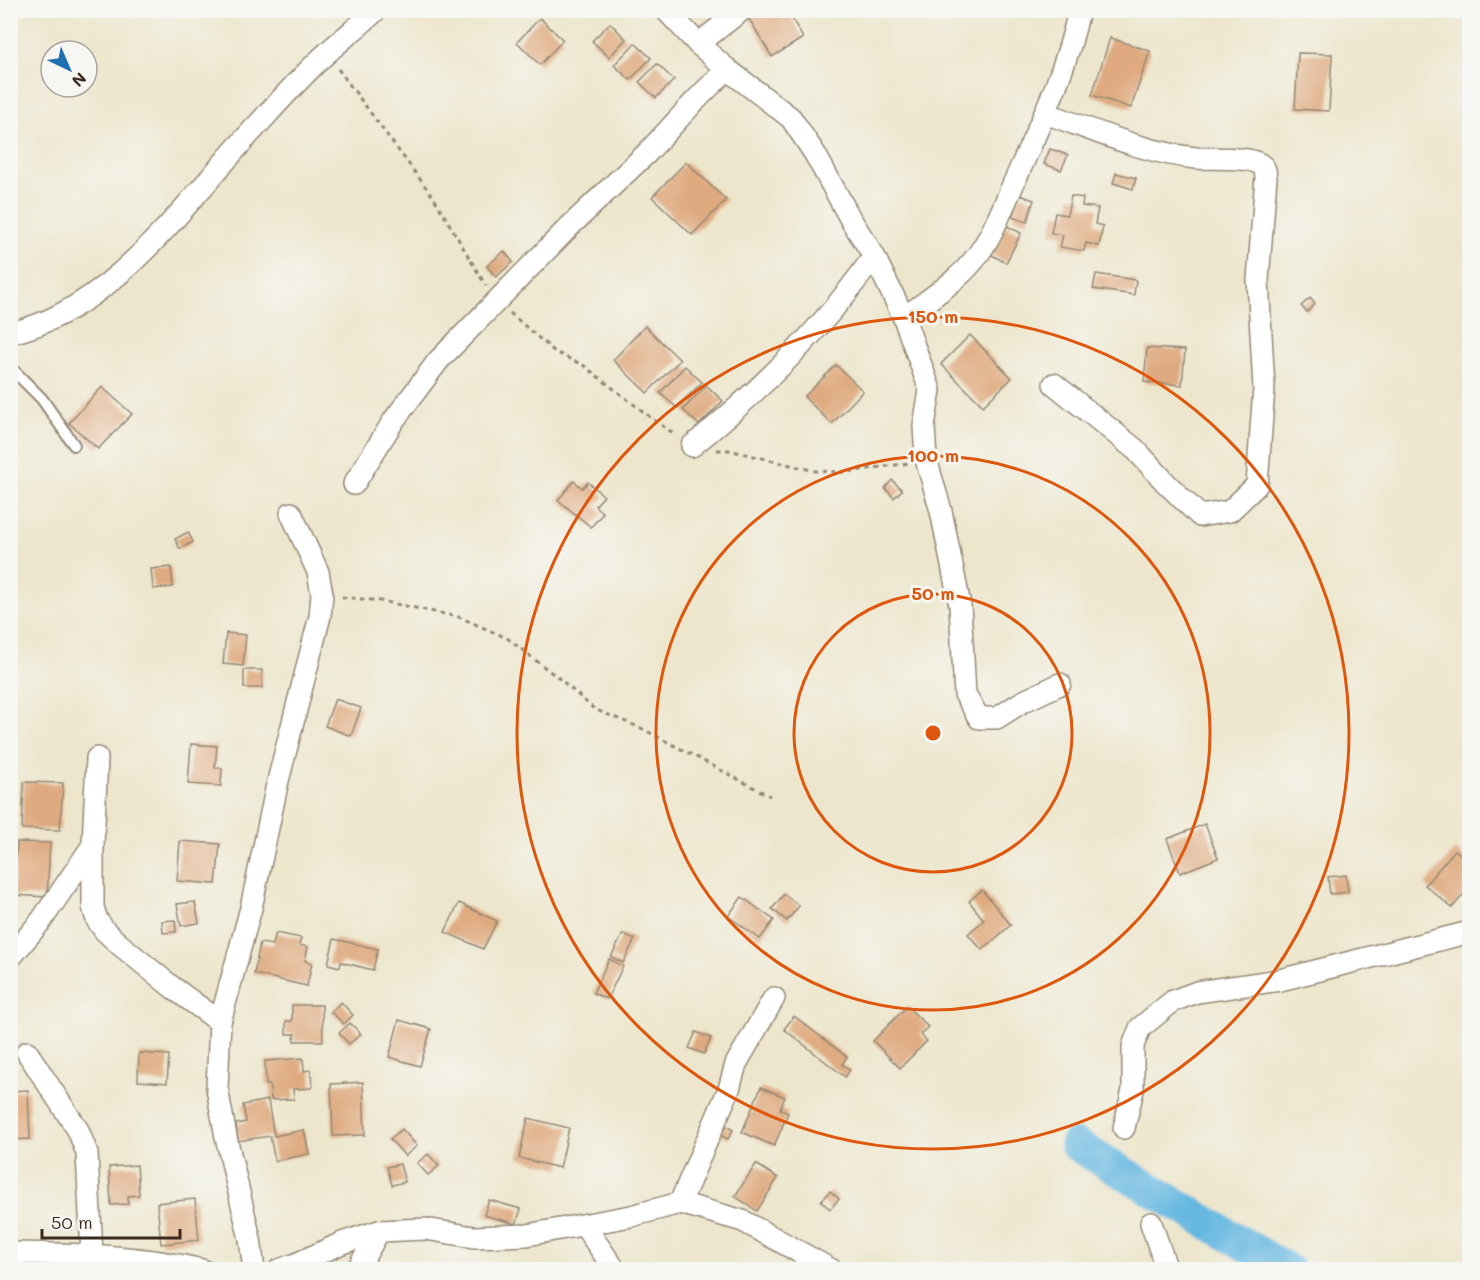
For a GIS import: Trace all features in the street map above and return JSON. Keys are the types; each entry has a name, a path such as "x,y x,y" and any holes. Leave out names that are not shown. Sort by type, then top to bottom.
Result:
{"street":[{"path":"10,333 29,328 94,295 134,262 326,53 376,10"},
{"path":"666,10 698,44 791,118 815,154 851,220 874,256 904,318 930,390 924,426 926,459 941,511 960,605 965,694 979,718 997,718 1022,702 1060,684"},
{"path":"698,44 742,10"},
{"path":"904,318 951,282 976,258 990,237 1045,113 1063,67 1079,10"},
{"path":"354,484 394,420 438,361 569,227 648,152 727,69"},
{"path":"1045,113 1142,147 1192,157 1240,159 1258,163 1264,168 1266,177 1258,280 1264,388 1257,485 1230,512 1200,516 1136,450 1054,384"},
{"path":"692,446 748,398 794,354 836,307 874,256"},
{"path":"254,1269 250,1239 226,1137 218,1089 219,1022 251,908 277,785 320,616 322,594 318,572 291,513"},
{"path":"97,758 93,907 97,920 119,944 219,1022"},
{"path":"10,958 40,921 93,845"},
{"path":"1124,1128 1133,1090 1133,1046 1140,1028 1173,1001 1197,993 1280,980 1470,932"},
{"path":"680,1203 729,1089 736,1064 774,998"},
{"path":"27,1052 78,1130 87,1153 92,1254"},
{"path":"279,1269 296,1264 342,1242 379,1231 425,1229 474,1237 527,1235 631,1216 680,1203 743,1221 832,1269"},
{"path":"1151,1223 1167,1269"},
{"path":"584,1225 615,1269"},
{"path":"357,1269 379,1231"},
{"path":"10,1253 92,1254 165,1261 202,1269"}],"lane":[{"path":"10,367 42,399 74,445"}],"path":[{"path":"326,53 434,198 496,302"},
{"path":"322,594 381,601 459,617 507,638 594,709 641,728 770,796"}],"building":[{"path":"748,10 787,10 803,38 772,57 745,12"},
{"path":"540,18 563,40 540,65 517,42"},
{"path":"610,23 626,39 609,57 592,41"},
{"path":"1110,38 1150,51 1131,108 1092,95"},
{"path":"635,43 651,58 630,80 614,65"},
{"path":"1298,53 1332,54 1329,111 1295,109"},
{"path":"657,64 674,80 656,98 639,82"},
{"path":"1050,149 1068,155 1061,170 1044,164"},
{"path":"686,162 726,200 692,235 652,197"},
{"path":"1116,173 1136,178 1133,189 1113,183"},
{"path":"1020,195 1034,200 1027,222 1012,217"},
{"path":"1071,196 1083,198 1082,206 1098,208 1095,224 1103,226 1099,246 1086,243 1084,251 1060,247 1063,235 1051,233 1055,213 1067,215"},
{"path":"1005,225 1021,233 1006,263 990,254"},
{"path":"504,251 513,262 496,277 487,266"},
{"path":"1096,274 1136,280 1134,295 1093,289"},
{"path":"1310,298 1315,304 1307,312 1301,306"},
{"path":"645,326 680,360 647,393 613,360"},
{"path":"970,335 1012,378 983,406 941,364"},
{"path":"1147,348 1185,350 1182,385 1144,382"},
{"path":"836,365 863,391 832,424 804,397"},
{"path":"685,366 702,382 677,408 660,393"},
{"path":"706,385 723,401 699,425 683,410"},
{"path":"102,387 132,414 98,449 69,423"},
{"path":"892,480 902,490 894,498 885,488"},
{"path":"574,481 582,488 588,482 604,496 595,506 603,513 591,527 558,500"},
{"path":"188,532 193,542 180,549 175,539"},
{"path":"171,567 173,587 153,589 151,569"},
{"path":"226,633 246,635 243,666 223,664"},
{"path":"244,670 262,670 262,688 244,688"},
{"path":"335,699 361,708 351,736 325,726"},
{"path":"191,744 217,746 215,768 222,768 221,786 188,784"},
{"path":"24,782 63,783 60,830 22,829"},
{"path":"1205,824 1218,858 1180,873 1167,839"},
{"path":"180,841 220,844 216,884 177,881"},
{"path":"17,842 50,843 47,897 13,895"},
{"path":"1455,850 1470,862 1470,887 1452,908 1425,885"},
{"path":"1346,875 1348,892 1330,894 1328,877"},
{"path":"982,890 1011,925 982,950 968,934 984,920 969,901"},
{"path":"784,894 799,906 787,921 772,909"},
{"path":"742,897 774,920 760,939 728,916"},
{"path":"195,902 199,923 181,926 177,904"},
{"path":"459,903 497,921 483,949 445,932"},
{"path":"175,920 176,932 163,933 162,921"},
{"path":"276,933 301,938 299,945 308,947 305,961 312,963 307,986 254,974 260,943 273,945"},
{"path":"623,934 635,939 623,963 611,957"},
{"path":"334,939 378,949 373,970 341,962 340,967 328,964"},
{"path":"609,959 623,966 607,999 593,993"},
{"path":"341,1002 353,1015 344,1024 331,1012"},
{"path":"292,1005 322,1005 323,1041 294,1041 295,1034 286,1034 286,1021 292,1021"},
{"path":"907,1006 928,1027 920,1034 927,1041 900,1068 873,1041"},
{"path":"794,1016 847,1057 842,1064 850,1070 845,1077 784,1029"},
{"path":"399,1020 431,1029 420,1066 389,1057"},
{"path":"350,1023 361,1034 349,1044 339,1033"},
{"path":"696,1032 711,1038 704,1054 689,1048"},
{"path":"139,1053 169,1055 167,1083 138,1081"},
{"path":"303,1058 304,1071 311,1070 312,1088 293,1089 294,1099 271,1100 270,1085 266,1085 265,1061"},
{"path":"363,1082 365,1135 333,1136 331,1084"},
{"path":"761,1087 785,1097 780,1109 788,1113 774,1146 742,1132"},
{"path":"28,1090 30,1139 10,1140 10,1091"},
{"path":"268,1100 274,1136 304,1130 309,1154 275,1161 270,1136 238,1141 236,1124 246,1122 243,1105"},
{"path":"528,1118 569,1128 560,1168 519,1158"},
{"path":"721,1123 733,1130 728,1139 716,1133"},
{"path":"402,1129 417,1146 405,1156 390,1139"},
{"path":"428,1154 439,1166 428,1175 417,1163"},
{"path":"400,1164 405,1182 392,1185 387,1167"},
{"path":"756,1164 778,1178 757,1211 735,1196"},
{"path":"137,1165 139,1195 128,1196 128,1204 111,1205 109,1167"},
{"path":"830,1191 839,1199 830,1209 821,1201"},
{"path":"195,1199 199,1240 161,1244 157,1203"},
{"path":"489,1200 521,1209 516,1224 484,1215"}],"waterway":[{"path":"1076,1145 1288,1270"}]}
